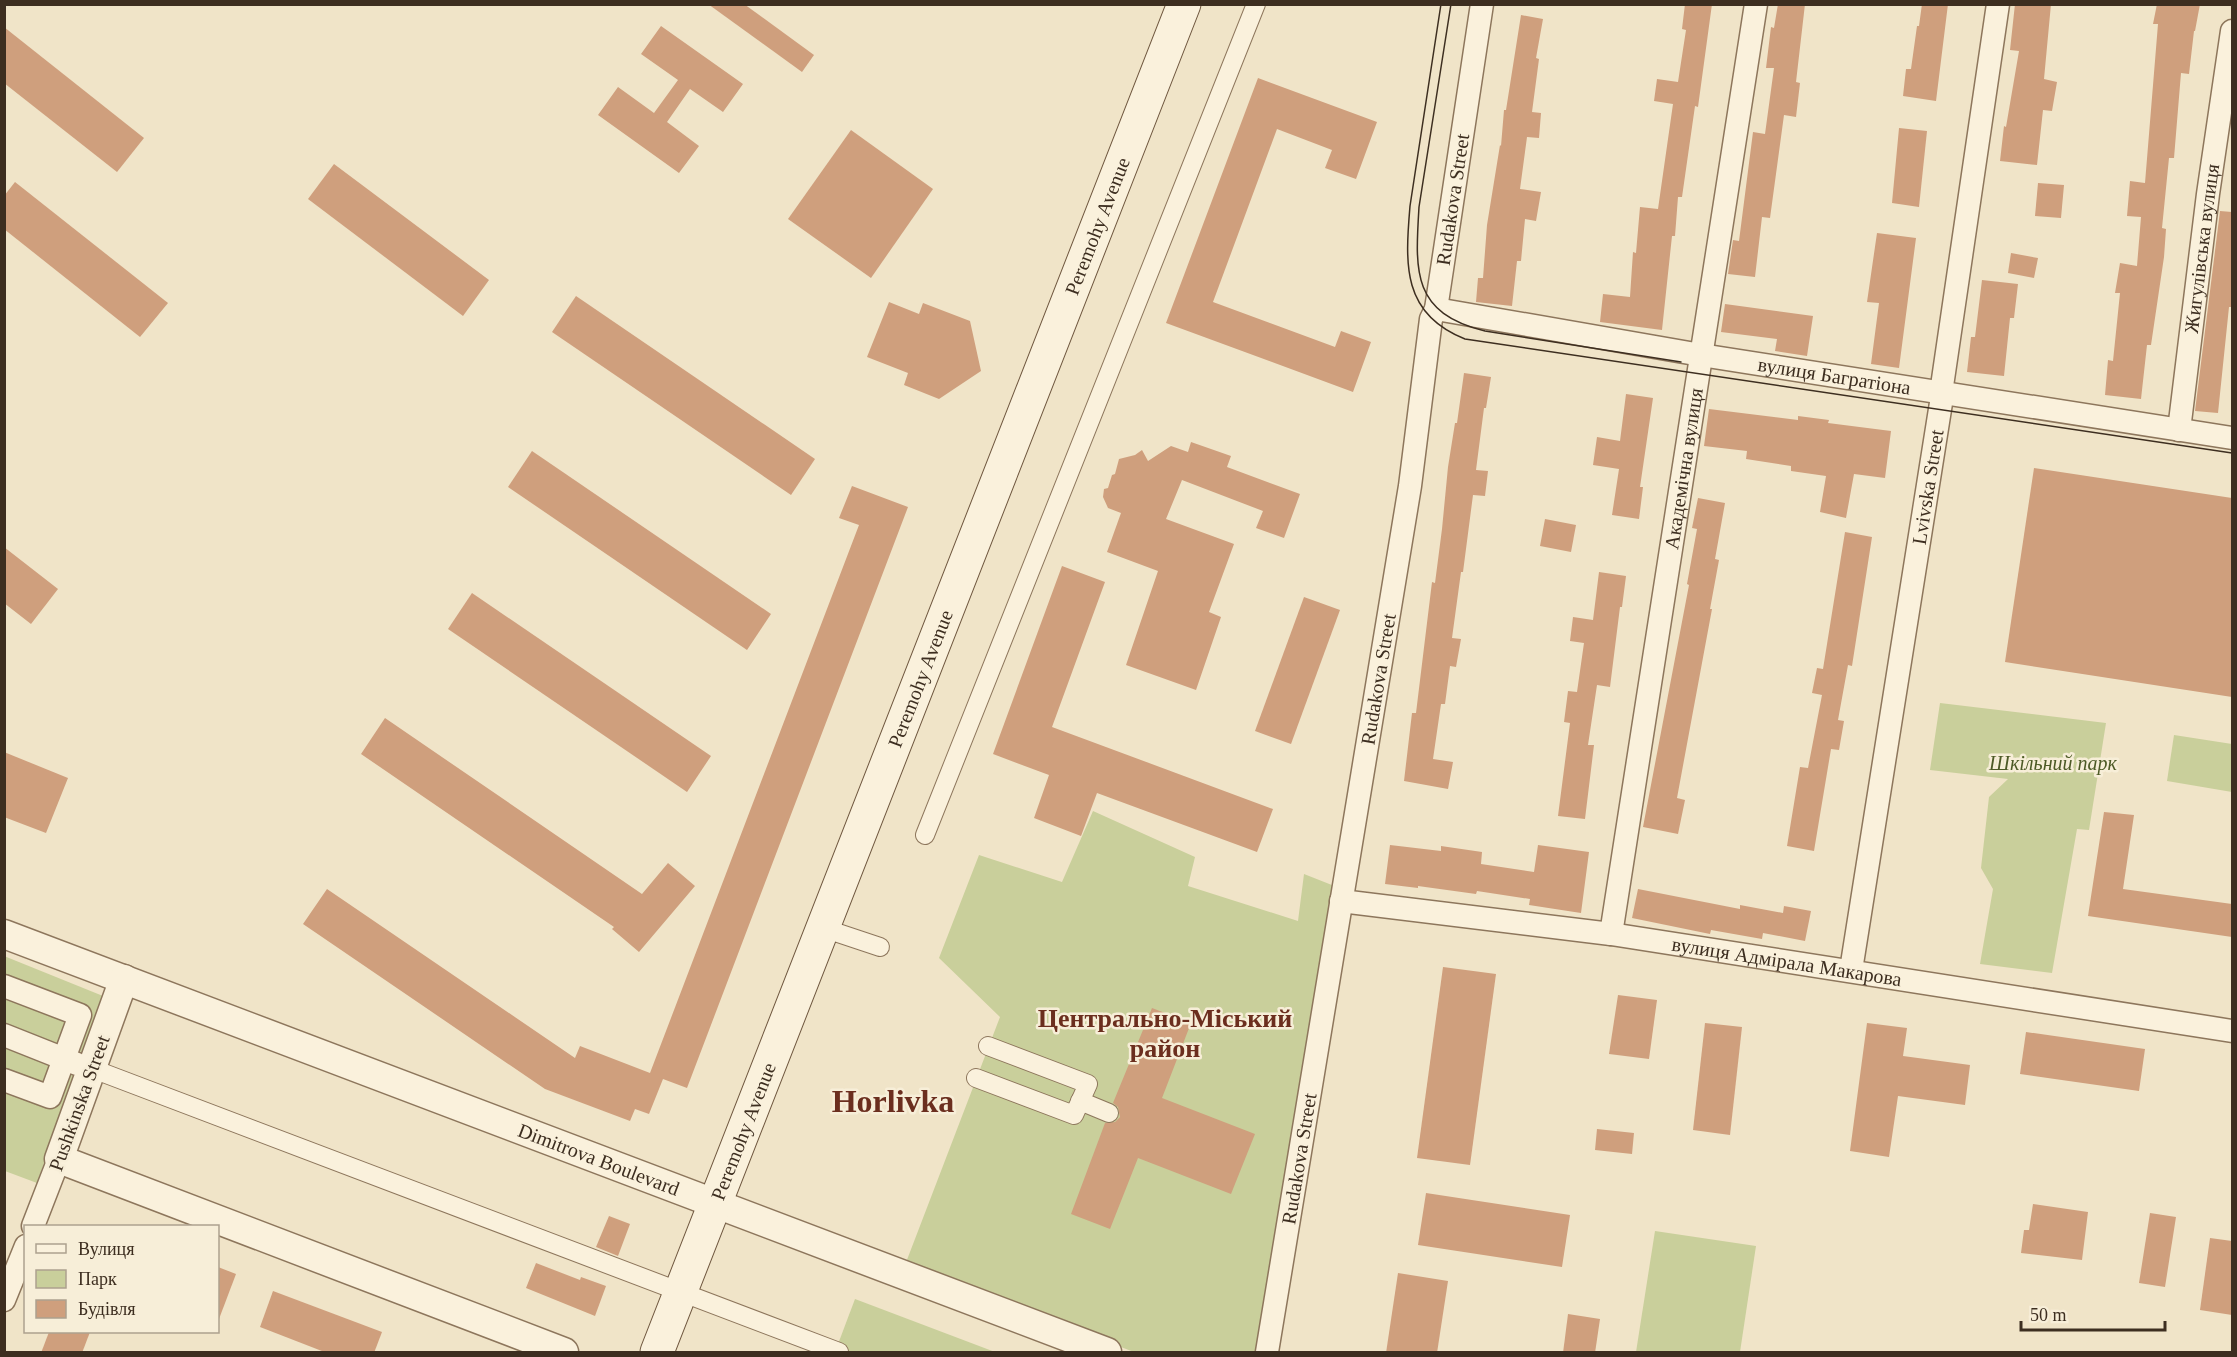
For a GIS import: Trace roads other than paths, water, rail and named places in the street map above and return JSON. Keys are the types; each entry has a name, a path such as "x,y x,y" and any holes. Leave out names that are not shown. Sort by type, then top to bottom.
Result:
{"main road":[{"name":"Peremohy Avenue","path":"657,1353 1184,4"}],"street":[{"path":"925,835 1256,4"},
{"name":"Rudakova Street","path":"1267,1353 1410,486 1431,319 1436,309 1482,4"},
{"name":"Академічна вулиця","path":"1611,933 1756,4"},
{"name":"Lvivska Street","path":"1851,970 1941,403 1998,4"},
{"name":"Жигулівська вулиця","path":"2179,430 2208,194 2232,30"},
{"name":"вулиця Багратіона","path":"1436,309 1701,355 2232,438"},
{"name":"вулиця Адмірала Макарова","path":"1341,901 1611,933 2232,1031"},
{"path":"823,928 880,947"},
{"name":"Dimitrova Boulevard","path":"4,934 1107,1353"},
{"name":"Pushkinska Street","path":"34,1225 93,1070 124,979"},
{"path":"4,986 80,1014 50,1097 4,1080"},
{"path":"4,1035 839,1353"},
{"path":"976,1078 1074,1115 1088,1084 988,1046"},
{"path":"1080,1101 1109,1113"},
{"path":"59,1159 564,1353"},
{"path":"4,1300 24,1251"}],"tram line":[{"path":"1441,4 1410,206 1408,248 1412,285 1419,301 1429,316 1444,329 1465,339 2232,453"},
{"path":"1451,4 1419,207 1417,251 1419,270 1423,287 1431,301 1443,313 1461,323 1485,331 1681,362"}],"district":[{"name":"Центрально-Міський район","path":"1165,1033"},
{"name":"Horlivka","path":"893,1101"}],"park label":[{"name":"Шкільний парк","path":"2053,763"}]}
